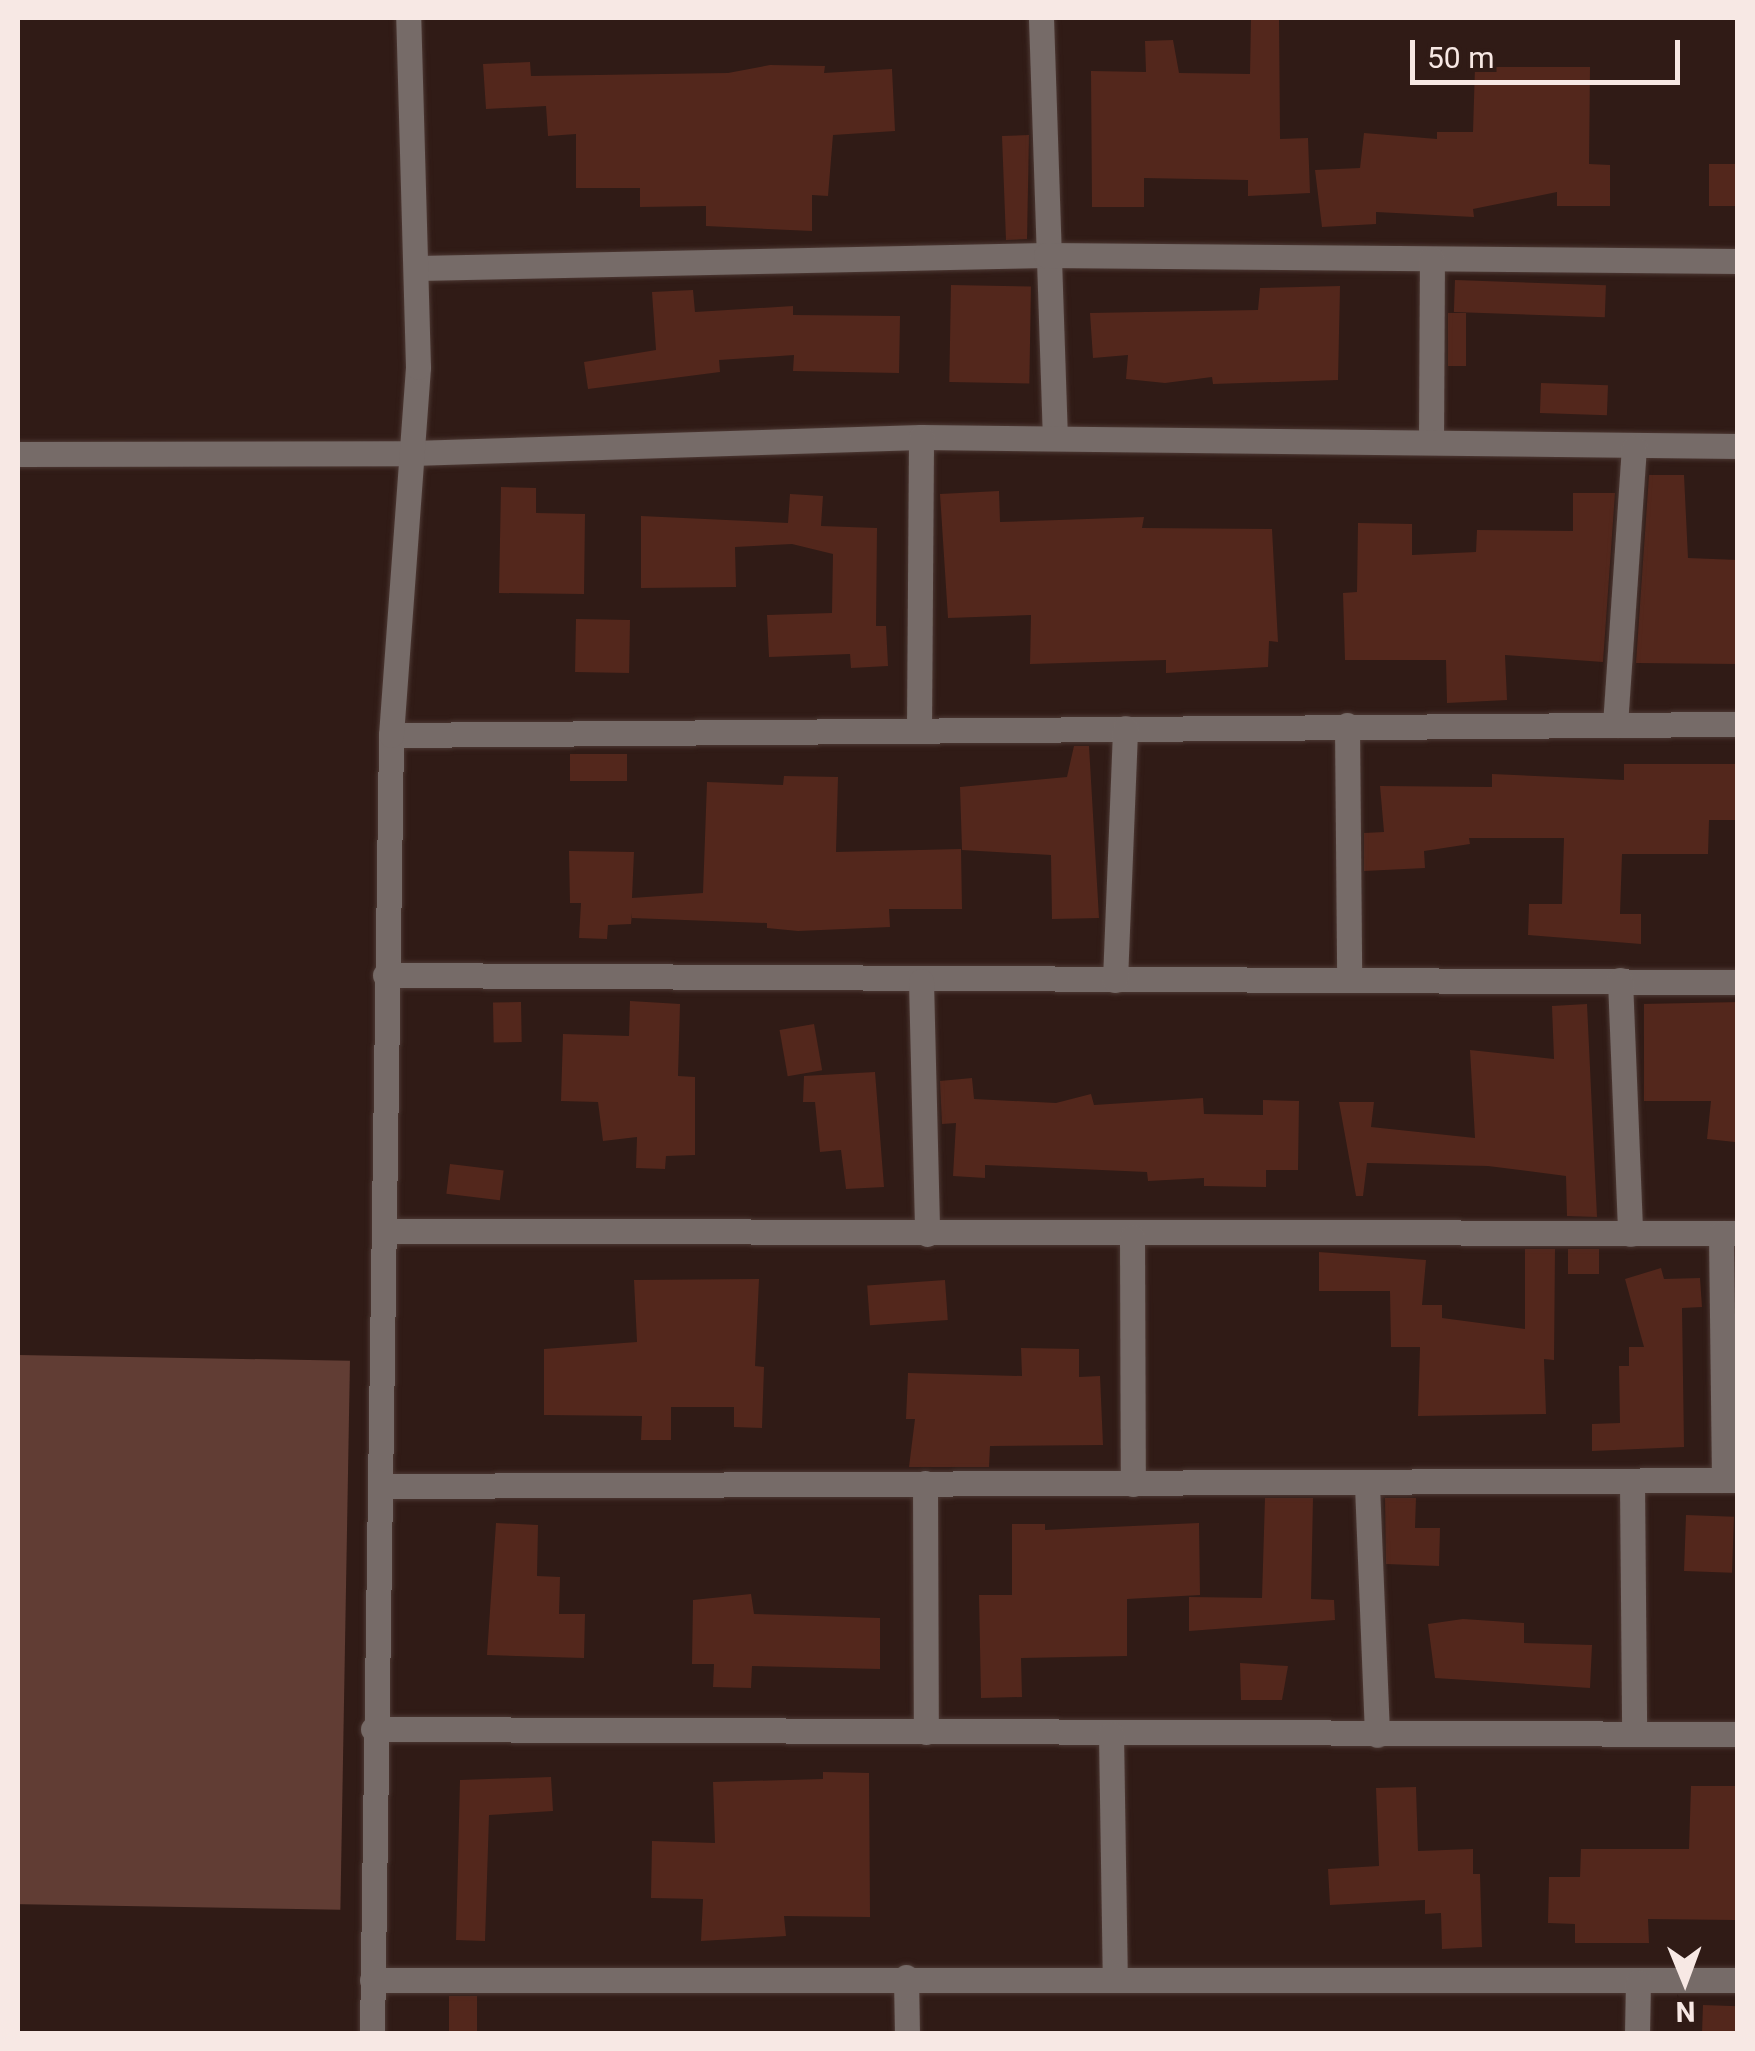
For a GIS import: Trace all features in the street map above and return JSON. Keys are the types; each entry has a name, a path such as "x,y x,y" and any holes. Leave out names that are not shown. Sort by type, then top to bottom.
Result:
{"street":[{"path":"372,2034 372,1729 382,1486 385,975 391,735 412,453 418,268 408,18"},
{"path":"1040,18 1055,436"},
{"path":"418,268 1046,255 1738,260"},
{"path":"1431,442 1432,259"},
{"path":"18,454 412,453 1055,436 1634,448 1738,446"},
{"path":"919,729 921,437"},
{"path":"1614,725 1634,448"},
{"path":"391,735 1347,724 1738,724"},
{"path":"1347,724 1350,980"},
{"path":"1115,980 1126,728"},
{"path":"385,975 921,982 1738,982"},
{"path":"1620,980 1630,1234"},
{"path":"921,982 928,1234"},
{"path":"382,1486 1367,1485 1731,1480 1729,1233 1132,1237 385,1231"},
{"path":"1132,1237 1133,1484"},
{"path":"925,1483 926,1732"},
{"path":"1632,1483 1634,1733"},
{"path":"1367,1485 1377,1735"},
{"path":"372,1729 1738,1734"},
{"path":"1111,1734 1115,1977"},
{"path":"372,1980 906,1976 1738,1980"},
{"path":"906,1976 907,2034"},
{"path":"1637,2034 1638,1982"}],"shaded area":[{"path":"18,1355 350,1361 340,1910 18,1904"}],"building":[{"path":"1251,18 1279,18 1280,139 1308,138 1310,193 1248,196 1248,180 1144,178 1144,207 1092,207 1091,71 1146,72 1145,41 1173,40 1179,73 1250,74"},
{"path":"530,62 531,76 728,73 770,65 825,66 824,73 892,69 895,131 833,135 828,196 812,195 812,231 706,226 706,206 640,207 640,188 576,188 576,134 548,136 546,106 486,109 483,64"},
{"path":"1475,67 1590,67 1589,164 1610,165 1610,206 1557,206 1557,192 1473,209 1474,217 1376,212 1376,224 1322,227 1315,170 1360,168 1364,133 1437,139 1437,132 1473,132"},
{"path":"1029,135 1027,239 1006,240 1002,136"},
{"path":"1709,164 1738,164 1738,206 1709,206"},
{"path":"1455,280 1606,285 1605,317 1454,312"},
{"path":"951,285 1031,286 1029,383 949,382"},
{"path":"1340,286 1338,380 1213,384 1212,377 1165,383 1126,379 1128,355 1093,358 1090,313 1258,310 1260,288"},
{"path":"693,290 695,312 793,306 793,315 900,316 899,373 793,371 794,355 719,360 720,372 588,389 584,362 656,350 652,292"},
{"path":"1448,313 1466,313 1466,366 1448,366"},
{"path":"1541,383 1608,385 1607,415 1540,413"},
{"path":"1649,475 1684,475 1688,558 1738,560 1738,664 1636,663"},
{"path":"501,487 536,488 536,513 585,514 584,594 499,593"},
{"path":"999,491 1000,522 1144,517 1142,528 1272,529 1278,642 1269,641 1268,667 1166,673 1166,660 1030,664 1031,615 948,618 940,494"},
{"path":"1573,493 1615,493 1603,662 1505,655 1507,700 1447,703 1446,660 1345,660 1343,593 1357,592 1358,523 1412,524 1412,555 1476,552 1477,530 1573,531"},
{"path":"790,494 823,496 821,526 877,528 876,626 886,626 888,666 851,668 850,654 769,657 767,615 832,613 833,554 792,544 735,547 736,587 641,588 641,516 788,523"},
{"path":"576,619 630,620 629,673 575,672"},
{"path":"1074,746 1089,746 1099,918 1052,919 1051,855 962,850 960,787 1067,777"},
{"path":"570,754 627,754 627,781 570,781"},
{"path":"1624,764 1738,764 1738,820 1709,820 1708,854 1622,854 1620,914 1641,914 1641,944 1528,935 1529,904 1562,904 1564,838 1469,838 1470,844 1424,851 1425,868 1364,871 1364,833 1384,832 1380,786 1492,787 1492,774 1624,780"},
{"path":"784,776 838,777 836,852 961,849 962,909 889,909 890,927 798,931 767,928 767,923 632,918 632,913 631,924 608,925 607,939 579,938 581,903 570,903 569,851 634,852 632,898 703,893 707,782 783,785"},
{"path":"630,1001 680,1004 678,1076 695,1077 695,1155 666,1156 665,1169 636,1168 637,1137 603,1141 598,1102 561,1101 563,1034 629,1036"},
{"path":"493,1002 521,1002 522,1042 494,1042"},
{"path":"1738,1002 1735,1142 1707,1139 1711,1101 1644,1101 1644,1004"},
{"path":"1587,1004 1597,1217 1567,1216 1566,1176 1488,1166 1367,1163 1363,1196 1356,1196 1339,1102 1374,1102 1371,1127 1475,1138 1470,1050 1554,1059 1552,1006"},
{"path":"814,1024 822,1070 788,1076 780,1030"},
{"path":"875,1072 884,1187 846,1189 841,1150 820,1152 815,1102 803,1102 804,1076"},
{"path":"972,1078 974,1099 1056,1103 1091,1094 1094,1105 1203,1098 1204,1114 1263,1115 1263,1100 1299,1101 1298,1170 1266,1170 1266,1187 1204,1186 1204,1178 1148,1181 1147,1172 985,1165 985,1178 953,1176 956,1123 942,1124 940,1081"},
{"path":"450,1164 504,1171 500,1200 446,1194"},
{"path":"1525,1249 1555,1249 1554,1360 1544,1359 1546,1414 1418,1416 1420,1347 1391,1347 1390,1291 1319,1291 1319,1252 1426,1260 1422,1305 1442,1305 1442,1318 1525,1329"},
{"path":"1568,1249 1599,1249 1599,1274 1568,1274"},
{"path":"1661,1268 1664,1279 1700,1278 1702,1307 1682,1308 1684,1447 1592,1451 1592,1424 1620,1423 1619,1366 1629,1366 1629,1347 1644,1347 1625,1279"},
{"path":"759,1279 755,1366 764,1367 762,1428 734,1427 734,1407 671,1407 671,1440 641,1440 642,1416 544,1415 544,1349 637,1342 634,1280"},
{"path":"945,1280 948,1320 870,1325 867,1285"},
{"path":"1021,1348 1079,1349 1079,1377 1100,1376 1103,1445 990,1446 989,1467 909,1467 915,1419 906,1419 908,1373 1022,1376"},
{"path":"1265,1498 1313,1498 1311,1599 1334,1600 1335,1620 1189,1631 1189,1597 1262,1598"},
{"path":"1385,1498 1416,1498 1415,1528 1440,1528 1439,1566 1386,1564"},
{"path":"1686,1515 1734,1517 1732,1573 1684,1571"},
{"path":"496,1523 538,1525 537,1576 560,1577 559,1614 585,1614 584,1658 487,1655"},
{"path":"1199,1523 1200,1595 1127,1599 1127,1656 1021,1658 1022,1697 981,1698 979,1595 1012,1595 1012,1524 1045,1524 1045,1530"},
{"path":"751,1594 754,1614 880,1618 880,1669 752,1666 751,1688 713,1687 714,1664 692,1664 693,1600"},
{"path":"1463,1619 1524,1623 1524,1643 1592,1645 1590,1688 1435,1678 1428,1624"},
{"path":"1240,1663 1288,1666 1282,1700 1241,1700"},
{"path":"823,1772 869,1773 870,1917 784,1916 786,1936 701,1941 703,1899 651,1898 652,1841 715,1843 713,1782 823,1779"},
{"path":"551,1777 553,1811 489,1815 485,1941 456,1940 460,1780"},
{"path":"1691,1786 1738,1786 1735,1920 1648,1919 1649,1943 1575,1943 1575,1924 1548,1923 1549,1877 1580,1877 1581,1849 1689,1849"},
{"path":"1416,1787 1418,1851 1473,1849 1473,1874 1480,1874 1482,1947 1442,1949 1441,1913 1425,1914 1425,1900 1330,1905 1328,1869 1379,1866 1376,1788"},
{"path":"449,1996 477,1996 477,2034 449,2034"},
{"path":"1703,2005 1738,2006 1737,2034 1702,2034"}]}
